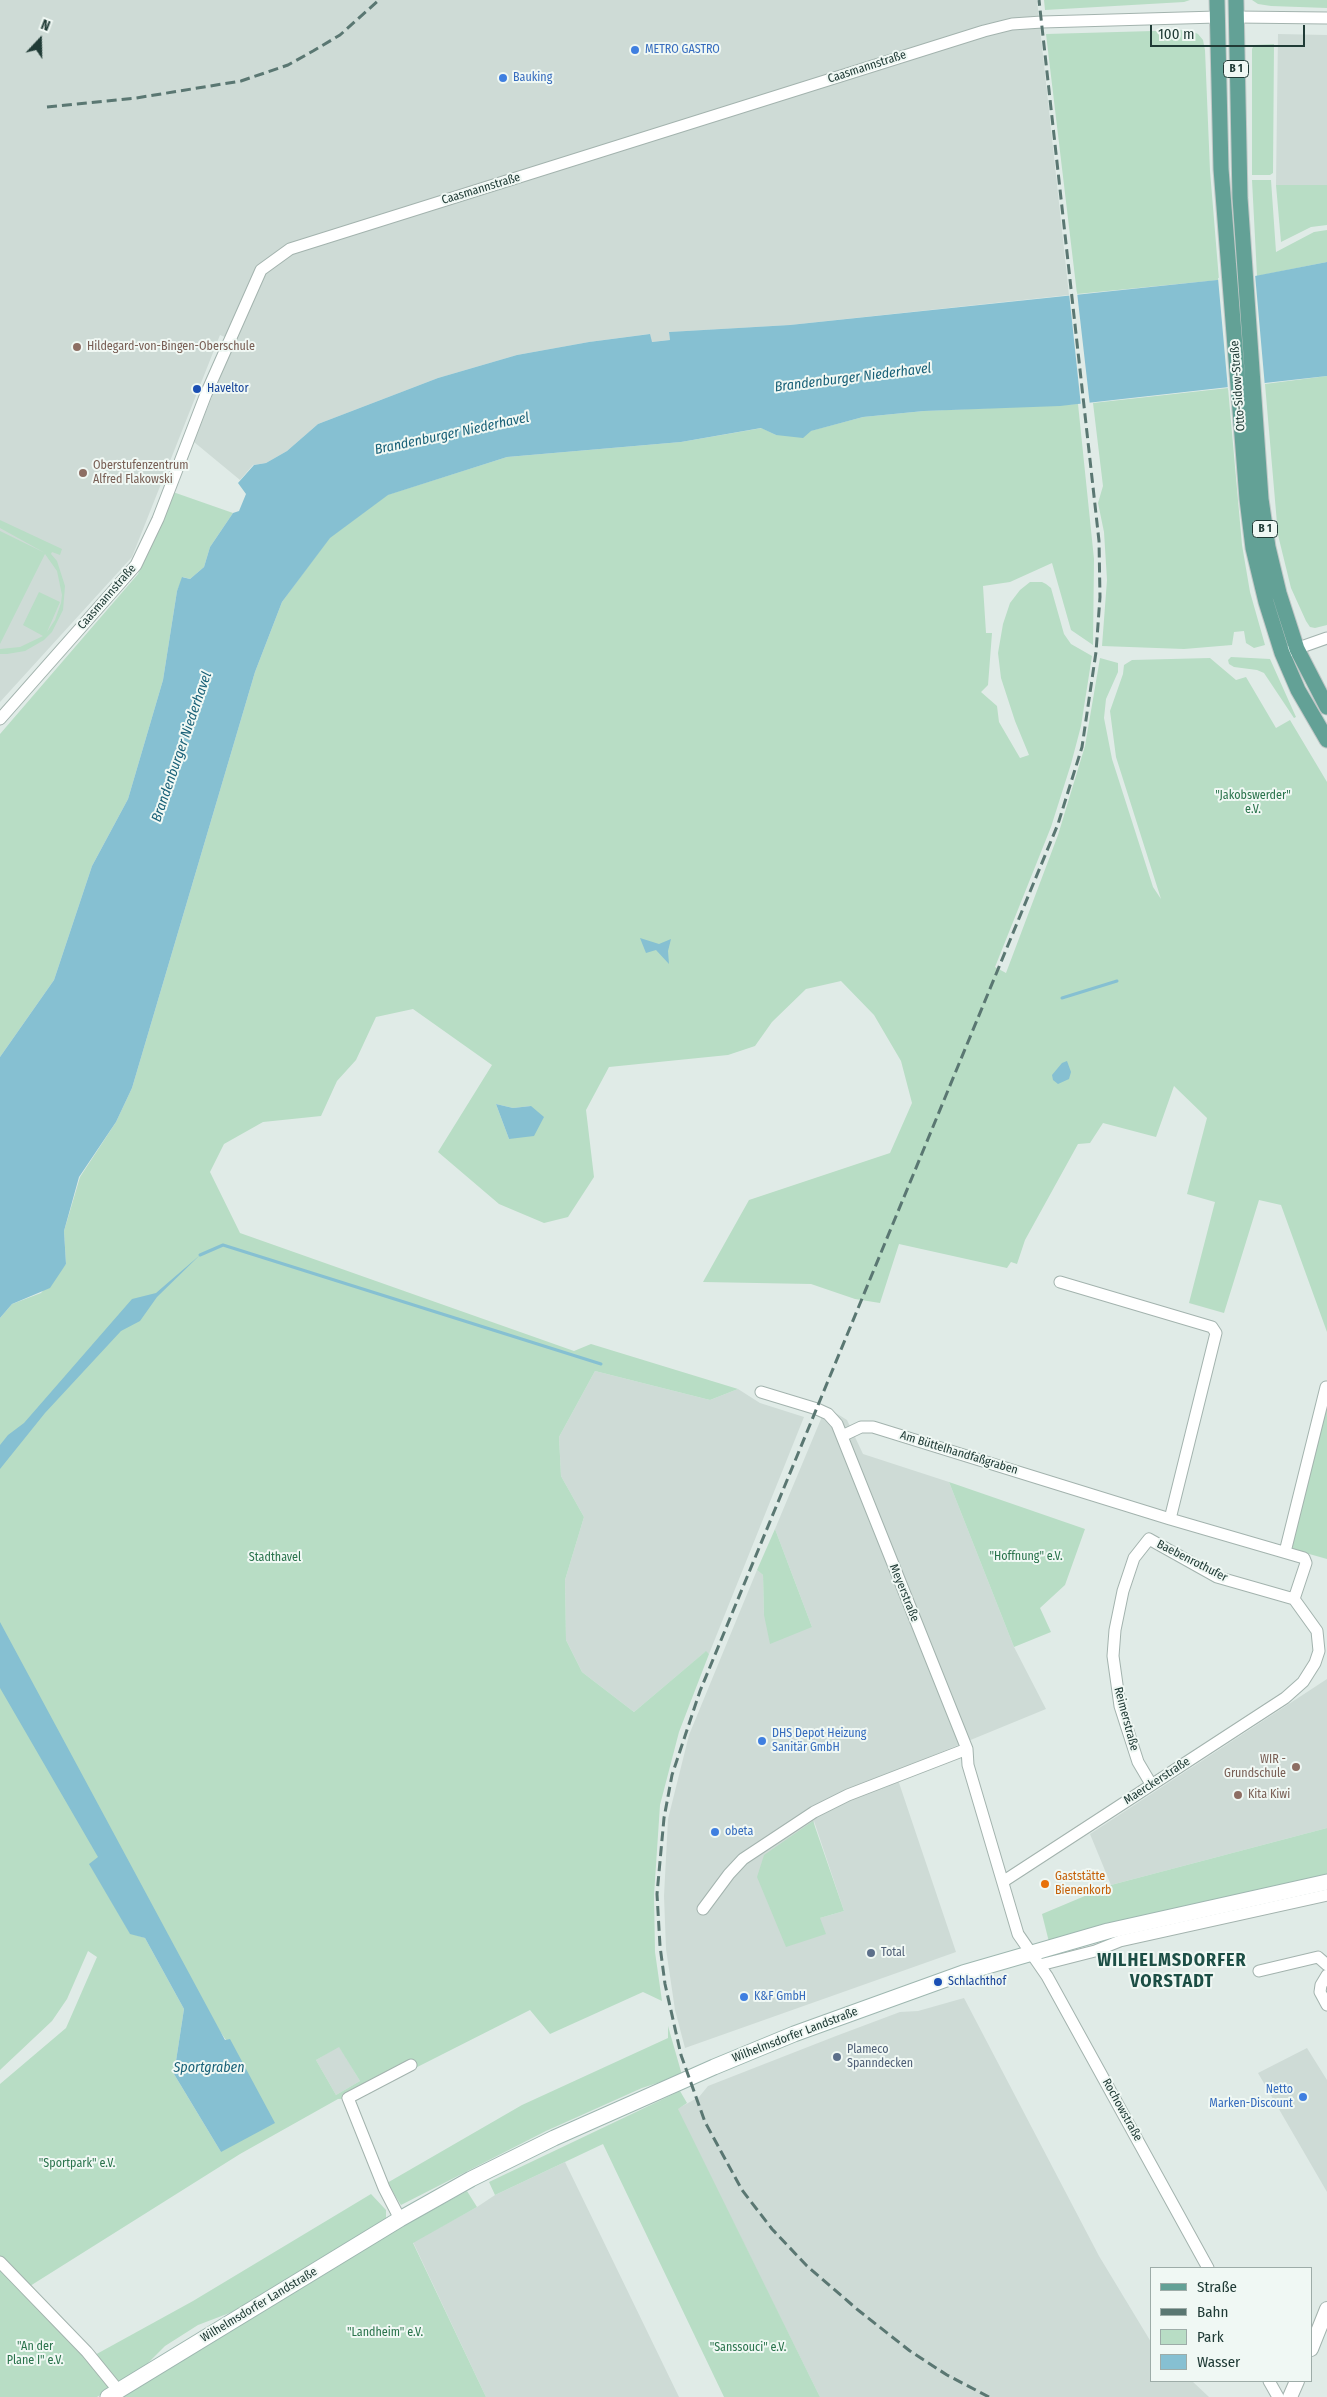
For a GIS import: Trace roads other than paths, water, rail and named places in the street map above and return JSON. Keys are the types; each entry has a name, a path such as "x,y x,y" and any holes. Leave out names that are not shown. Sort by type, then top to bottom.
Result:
{"main road":[{"name":"B 1","path":"1217,0 1218,17"},
{"name":"B 1","path":"1236,0 1236,17"},
{"path":"1218,17 1236,17"},
{"name":"Otto-Sidow-Straße","path":"1218,17 1221,170 1236,256"},
{"name":"Otto-Sidow-Straße","path":"1236,17 1236,256 1247,405 1247,499 1253,548 1266,602 1282,653 1298,690 1327,740"},
{"name":"Otto-Sidow-Straße","path":"1247,405 1268,547 1279,593 1298,649 1327,707"},
{"name":"Wilhelmsdorfer Landstraße","path":"113,2394 400,2219 471,2179 554,2138 740,2056 963,1973 1035,1960 1108,1931 1212,1914 1323,1892"}],"street":[{"name":"Caasmannstraße","path":"0,719 136,566 158,519 206,394 260,270 290,249 984,31 1012,24 1218,17"},
{"path":"1236,17 1327,18"},
{"path":"1282,653 1327,638"},
{"path":"1060,1282 1175,1317 1183,1317 1212,1327 1216,1333 1170,1519"},
{"path":"1285,1552 1326,1387"},
{"path":"761,1392 817,1408 828,1414 837,1424 842,1436"},
{"name":"Am Büttelhandfaßgraben","path":"842,1436 861,1427 873,1426 1170,1519 1304,1558 1306,1563 1294,1599"},
{"name":"Meyerstraße","path":"842,1436 967,1749 968,1765 1004,1881 1018,1934 1035,1960"},
{"name":"Baebenrothufer","path":"1150,1540 1217,1577 1294,1599"},
{"name":"Reimerstraße","path":"1150,1540 1134,1558 1123,1591 1115,1630 1113,1656 1120,1706 1138,1762 1151,1784"},
{"name":"Maerckerstraße","path":"1004,1881 1282,1700 1307,1676 1315,1663 1320,1641 1312,1622 1294,1599"},
{"path":"703,1909 729,1874 743,1859 814,1812 848,1795 967,1749"},
{"path":"1259,1971 1318,1957 1327,1965"},
{"name":"Rochowstraße","path":"1035,1960 1207,2267"},
{"path":"1327,1976 1321,1985 1320,1992 1327,2005"},
{"path":"400,2219 384,2188 348,2098 411,2065"},
{"name":"Wilhelmsdorfer Landstraße","path":"0,2262 87,2352 113,2394"},
{"path":"1312,2346 1327,2309"},
{"path":"1270,2382 1278,2397"},
{"path":"1290,2397 1297,2382"}],"water":[{"name":"Brandenburger Niederhavel","path":"1327,262 1327,376 1060,406 924,411 863,417 811,431 803,438 776,435 761,428 681,442 507,457 388,495 330,538 282,602 255,672 132,1088 116,1122 79,1177 64,1231 66,1264 50,1288 12,1304 0,1318 0,1057 54,980 92,866 128,799 163,680 177,591 182,577 190,579 204,567 210,547 233,513 239,511 246,494 238,483 254,465 266,463 287,451 318,424 438,378 517,355 589,342 650,334 652,342 670,340 669,332 790,325 1255,276"},
{"path":"640,938 659,944 671,939 668,951 669,964 656,950 646,953"},
{"path":"1067,1061 1071,1072 1069,1079 1058,1084 1053,1080 1052,1075 1062,1063"},
{"path":"496,1104 513,1108 531,1106 544,1117 534,1136 509,1139"},
{"path":"200,1255 157,1297 140,1321 121,1331 45,1413 0,1469 0,1445 8,1435 24,1423 132,1299 156,1293"},
{"name":"Sportgraben","path":"0,1622 225,2040 230,2039 275,2123 221,2152 174,2074 184,2009 145,1938 130,1934 89,1864 98,1857 0,1688"}],"waterway":[{"path":"1062,998 1117,981"},
{"path":"200,1255 223,1245 601,1364"}],"railway":[{"path":"47,107 136,98 241,81 288,65 313,51 340,35 379,0"},
{"path":"989,2397 947,2375 910,2351 858,2310 807,2266 772,2229 742,2190 705,2122 681,2055 665,1984 660,1946 657,1894 664,1818 672,1775 700,1691 1058,824 1082,747 1096,652 1100,597 1099,541 1039,0"}],"place":[{"name":"METRO GASTRO","path":"635,50"},
{"name":"Bauking","path":"503,78"},
{"name":"Hildegard-von-Bingen-Oberschule","path":"77,347"},
{"name":"Haveltor","path":"197,389"},
{"name":"Oberstufenzentrum Alfred Flakowski","path":"83,473"},
{"name":"DHS Depot Heizung Sanitär GmbH","path":"762,1741"},
{"name":"WIR - Grundschule","path":"1296,1767"},
{"name":"Kita Kiwi","path":"1238,1795"},
{"name":"obeta","path":"715,1832"},
{"name":"Gaststätte Bienenkorb","path":"1045,1884"},
{"name":"Total","path":"871,1953"},
{"name":"Schlachthof","path":"938,1982"},
{"name":"K&F GmbH","path":"744,1997"},
{"name":"Plameco Spanndecken","path":"837,2057"},
{"name":"Netto Marken-Discount","path":"1303,2097"}],"district":[{"name":"WILHELMSDORFER VORSTADT","path":"1172,1971"}],"park label":[{"name":"\"Jakobswerder\" e.V.","path":"1253,803"},
{"name":"\"Hoffnung\" e.V.","path":"1026,1557"},
{"name":"Stadthavel","path":"275,1558"},
{"name":"\"Sportpark\" e.V.","path":"77,2164"},
{"name":"\"Landheim\" e.V.","path":"385,2333"},
{"name":"\"Sanssouci\" e.V.","path":"748,2348"},
{"name":"\"An der Plane I\" e.V.","path":"35,2354"}]}
